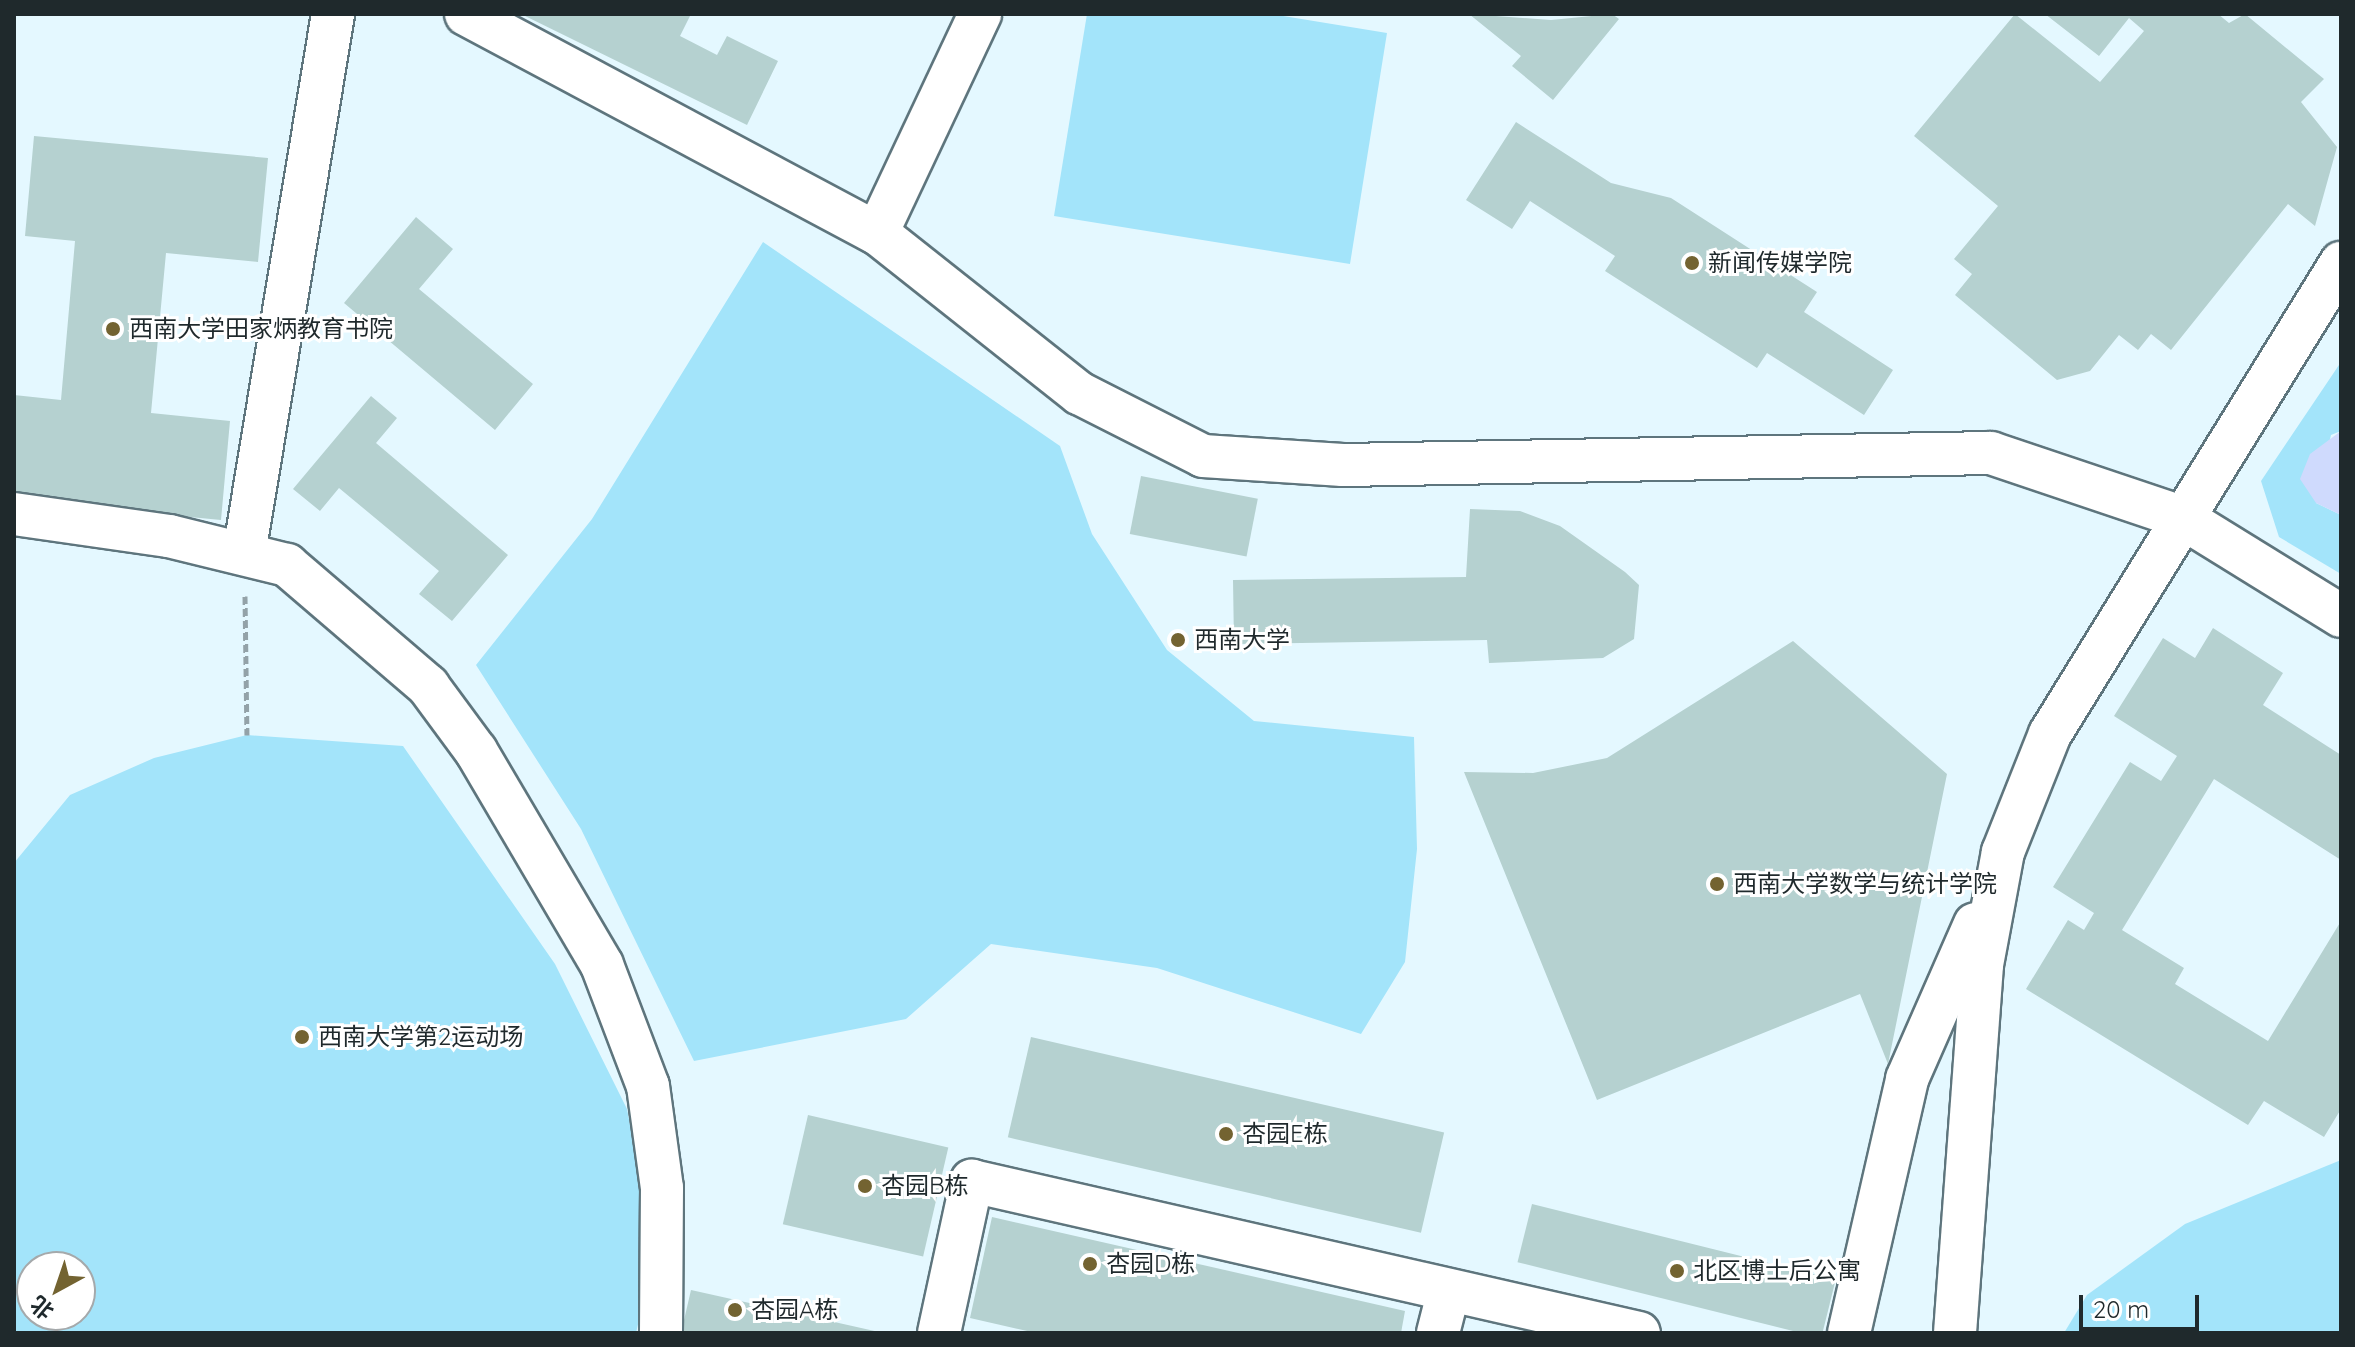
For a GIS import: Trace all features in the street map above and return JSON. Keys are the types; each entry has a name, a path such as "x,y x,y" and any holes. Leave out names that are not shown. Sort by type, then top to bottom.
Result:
{"lane":[{"path":"244,554 333,14"},
{"path":"466,14 877,233 1079,393 1203,456 1343,465 1991,453 2181,517 2341,616"},
{"path":"877,233 980,14"},
{"path":"1849,1333 1907,1079 2000,868 2050,734 2181,517 2341,263"},
{"path":"14,514 169,536 287,565 428,686 476,751 602,965 648,1086 662,1188 661,1333"},
{"path":"1955,1333 1982,965 2000,868"},
{"path":"939,1333 972,1181 1639,1333"},
{"path":"1438,1333 1449,1290"}],"path":[{"path":"244,554 247,735"}],"shaded area":[{"path":"1087,14 1271,14 1387,33 1350,264 1054,216"},
{"path":"763,242 1060,446 1092,534 1167,650 1254,721 1414,737 1417,849 1405,962 1361,1034 1157,968 991,944 906,1019 694,1061 581,829 476,665 592,519"},
{"path":"2341,362 2341,431 2331,435 2316,503 2341,515 2341,574 2279,537 2261,481"},
{"path":"2341,431 2341,515 2316,503 2300,479 2310,454"},
{"name":"西南大学第2运动场","path":"247,735 403,746 555,964 627,1109 643,1192 643,1303 636,1333 14,1333 14,863 70,795 154,758"},
{"path":"2341,1160 2341,1333 2064,1333 2087,1295 2185,1224"}],"building":[{"path":"521,14 691,14 680,36 717,55 727,36 778,61 747,125"},
{"path":"1469,14 1551,20 1612,14 1619,19 1553,100 1512,66 1521,56"},
{"path":"2015,14 2100,82 2144,31 2129,18 2099,56 2045,14 2218,14 2229,23 2245,14 2324,79 2301,102 2337,147 2315,226 2288,204 2171,350 2151,334 2138,350 2119,335 2090,371 2057,380 1955,295 1972,274 1954,259 1998,206 1914,136"},
{"name":"新闻传媒学院","path":"1516,122 1611,183 1671,198 1817,292 1804,312 1893,370 1864,415 1767,353 1757,368 1605,271 1615,256 1530,201 1512,229 1466,200"},
{"name":"西南大学田家炳教育书院","path":"34,136 268,158 258,262 166,253 151,413 230,421 221,520 14,500 14,395 61,400 75,241 25,236"},
{"path":"416,217 453,249 419,289 533,384 495,430 344,303"},
{"path":"371,396 397,418 376,443 508,555 452,621 419,594 439,571 339,488 320,511 293,489"},
{"path":"1141,476 1258,499 1247,557 1130,534"},
{"path":"1470,509 1520,511 1560,526 1625,572 1639,585 1634,639 1603,658 1489,663 1487,640 1234,644 1233,580 1466,577"},
{"path":"2213,628 2283,673 2263,705 2341,755 2341,860 2214,779 2122,930 2184,968 2175,984 2268,1041 2341,921 2341,1109 2324,1137 2264,1101 2248,1125 2026,989 2068,920 2084,930 2094,913 2053,887 2130,762 2161,781 2177,756 2114,716 2163,638 2195,658"},
{"name":"西南大学数学与统计学院","path":"1793,641 1947,774 1888,1064 1860,994 1597,1100 1464,772 1533,773 1607,758"},
{"name":"杏园E栋","path":"1031,1037 1444,1132 1421,1233 1008,1137"},
{"name":"杏园B栋","path":"808,1115 948,1147 923,1257 783,1224"},
{"name":"北区博士后公寓","path":"1532,1204 1836,1280 1822,1333 1801,1333 1517,1262"},
{"name":"杏园D栋","path":"992,1217 1405,1311 1401,1333 1036,1333 970,1318"},
{"name":"杏园A栋","path":"691,1290 879,1332 879,1333 681,1333"}],"place":[{"name":"新闻传媒学院","path":"1692,263"},
{"name":"西南大学田家炳教育书院","path":"113,329"},
{"name":"西南大学","path":"1178,640"},
{"name":"西南大学数学与统计学院","path":"1717,884"},
{"name":"西南大学第2运动场","path":"302,1037"},
{"name":"杏园E栋","path":"1226,1134"},
{"name":"杏园B栋","path":"865,1186"},
{"name":"杏园D栋","path":"1090,1264"},
{"name":"北区博士后公寓","path":"1677,1271"},
{"name":"杏园A栋","path":"735,1310"}]}
